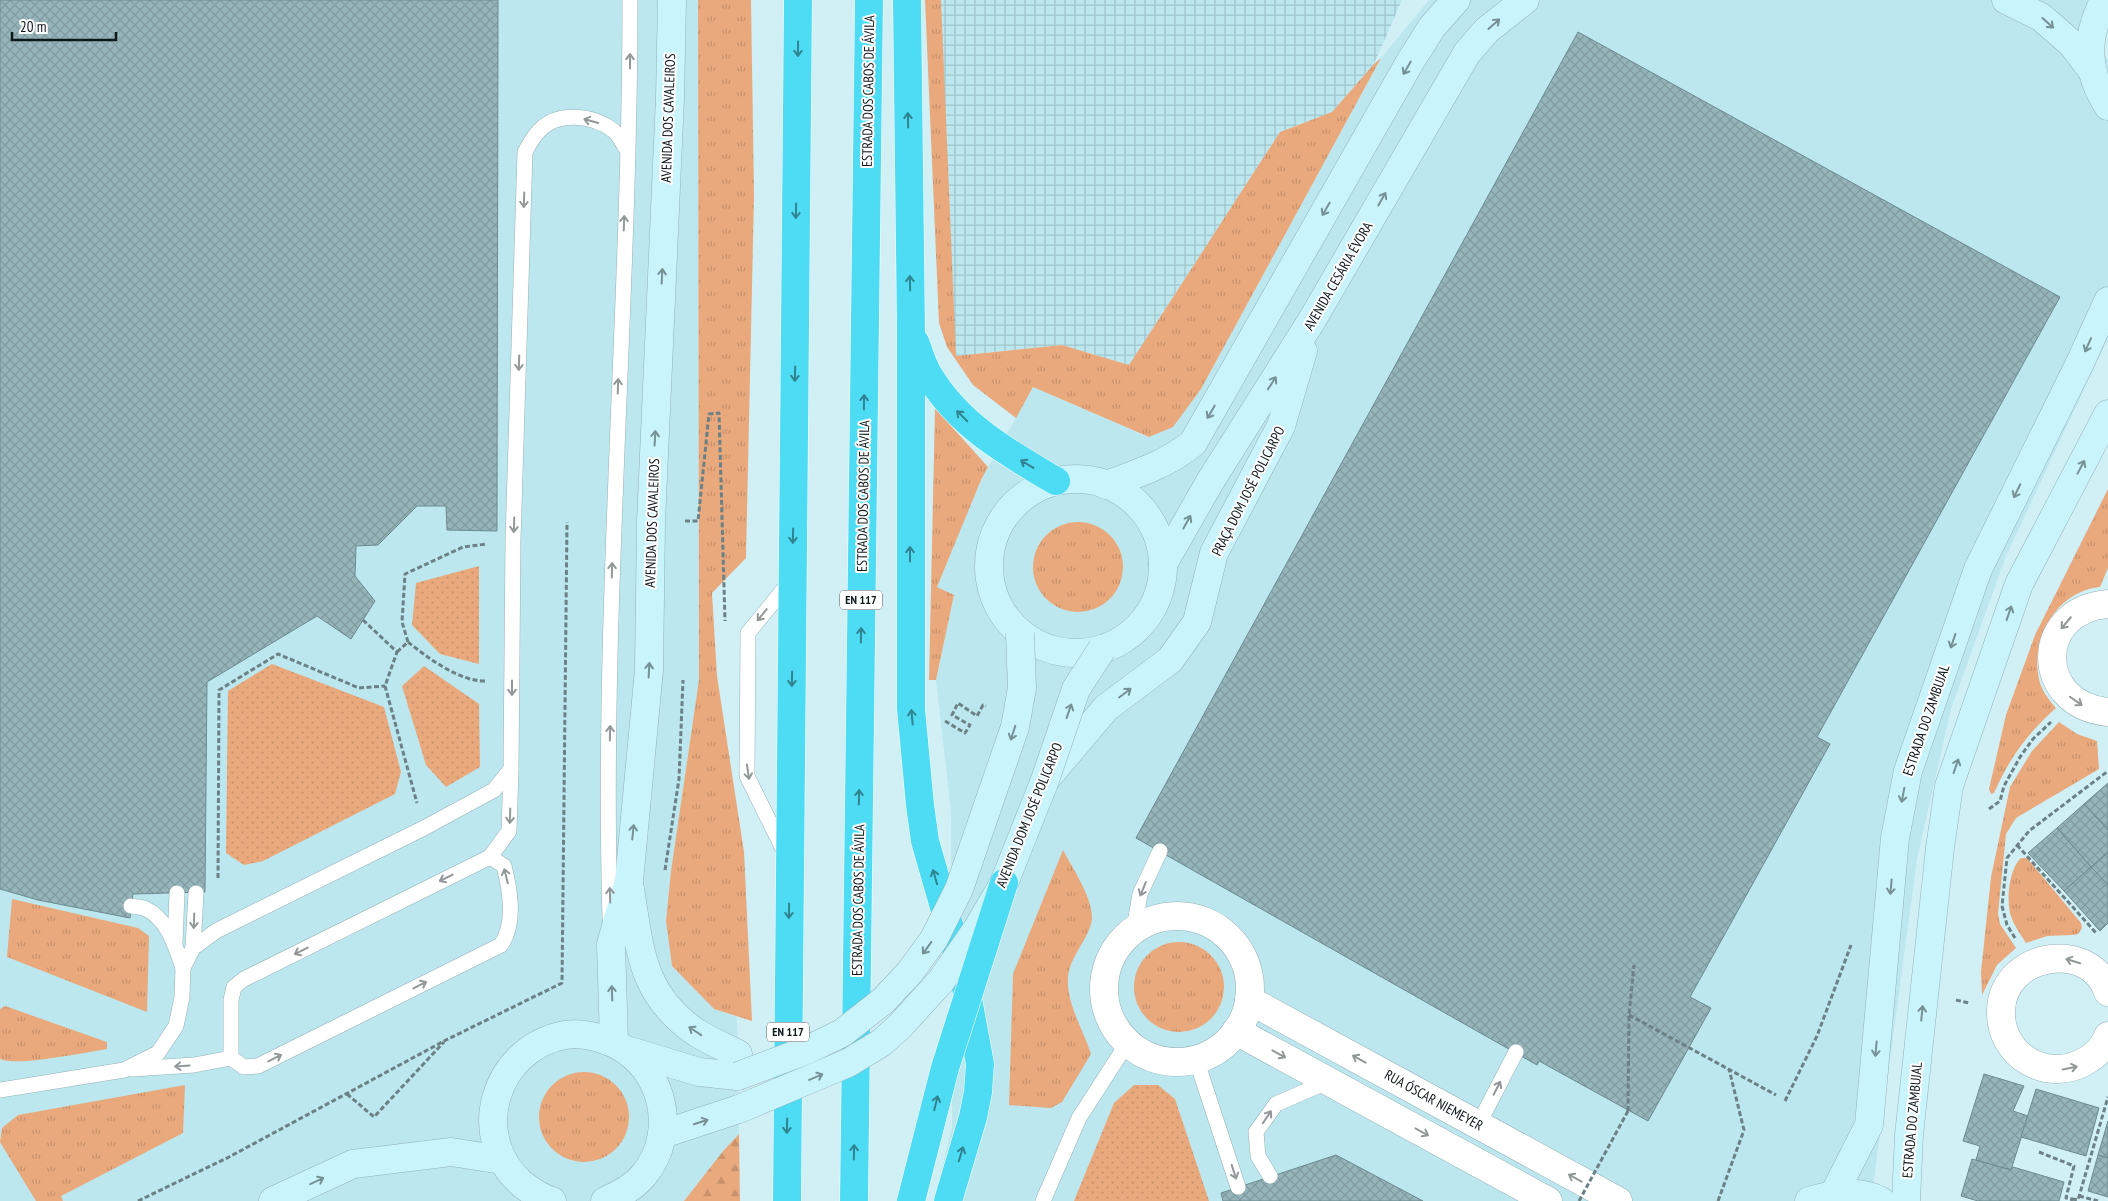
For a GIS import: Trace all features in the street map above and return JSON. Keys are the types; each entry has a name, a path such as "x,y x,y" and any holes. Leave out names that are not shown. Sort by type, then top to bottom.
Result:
{"highway":[{"name":"EN 117","path":"787,1201 798,0"},
{"name":"ESTRADA DOS CABOS DE ÁVILA","path":"854,1201 869,0"},
{"path":"907,0 911,690 920,805 925,842 964,977 980,1064 978,1092 973,1117 948,1201"},
{"path":"910,332 928,375 943,397 978,432 999,448 1056,481"},
{"path":"911,1201 945,1068 1004,883"}],"street":[{"name":"AVENIDA DOS CAVALEIROS","path":"621,1046 611,944 629,881 649,670 651,522 670,108 672,0"},
{"path":"1106,485 1162,463 1178,455 1193,443 1410,62 1432,27 1456,0"},
{"name":"AVENIDA CESÁRIA ÉVORA","path":"1163,564 1211,480 1312,320 1467,53 1487,30 1525,0"},
{"path":"2006,0 2041,17 2072,44 2091,69"},
{"path":"2104,0 2094,20 2089,44 2091,69 2099,92 2108,106"},
{"name":"ESTRADA DO ZAMBUJAL","path":"1822,1197 1869,1125 1895,838 1908,771 1978,569 2080,364 2108,301"},
{"name":"PRAÇA DOM JOSÉ POLICARPO","path":"1045,780 1106,708 1170,660 1197,622 1214,553 1281,426 1312,320"},
{"name":"ESTRADA DO ZAMBUJAL","path":"1906,1201 1911,1116 1940,848 1949,786 2019,584 2108,414"},
{"path":"1081,479 1106,485 1129,497 1147,516 1158,539 1163,564 1160,587 1140,626 1122,640 1102,649 1081,653 1059,652 1039,644 1020,633 1002,612 991,587 989,559 995,532 1010,509 1030,492 1056,481 1081,479"},
{"path":"2108,604 2093,605 2076,612 2063,624 2055,640 2052,657 2055,675 2063,691 2076,703 2092,711 2108,712"},
{"path":"550,1201 530,1190 514,1177 502,1160 496,1144 492,1120 496,1096 506,1074 522,1055 542,1042 565,1035 590,1035 698,1072 738,1065 808,1050 842,1033 883,1001 910,972 934,939 959,889 1015,727 1022,688 1020,633"},
{"name":"AVENIDA DOM JOSÉ POLICARPO","path":"663,1134 739,1109 848,1062 881,1042 900,1026 941,981 977,929 1004,883 1045,780 1076,689 1102,649"},
{"path":"629,881 640,956 650,982 664,1004 681,1020 738,1065"},
{"path":"1174,916 1195,918 1215,926 1231,940 1243,958 1250,978 1249,1000 1245,1016 1225,1044 1211,1053 1196,1059 1171,1062 1148,1056 1128,1042 1114,1026 1106,1006 1104,985 1108,964 1119,945 1134,930 1153,920 1174,916"},
{"path":"2102,983 2082,964 2065,958 2048,958 2031,964 2017,974 2006,990 2001,1009 2002,1028 2010,1045 2024,1059 2041,1068 2060,1070 2079,1066 2095,1055 2108,1039"},
{"name":"RUA ÓSCAR NIEMEYER","path":"1249,1000 1618,1201"},
{"path":"1236,1031 1548,1201"},
{"path":"618,1198 642,1177 656,1157 663,1134 663,1110 658,1088 646,1068 621,1046"},
{"path":"273,1201 353,1164 450,1152 502,1160"},
{"path":"1822,1197 1872,1196 1881,1201"}],"lane":[{"path":"611,944 609,880 613,522 630,97 630,0"},
{"path":"230,1058 231,1000 234,987 244,979 490,857 509,831 513,540 525,152 539,130 560,118 578,117 597,122 616,132 627,150"},
{"path":"790,862 747,776 748,633 793,578"},
{"path":"193,948 216,931 424,828 494,790 511,769"},
{"path":"1134,930 1140,894 1160,851"},
{"path":"0,1090 124,1070 194,1065 230,1058 244,1067 258,1066 501,945 508,935 510,890 504,866 490,857"},
{"path":"175,943 177,893"},
{"path":"183,968 193,948 196,893"},
{"path":"124,1070 158,1053 176,1026 182,997 183,968 175,943 162,922 147,910 131,906"},
{"path":"1043,1201 1079,1118 1128,1042"},
{"path":"1478,1125 1516,1052"},
{"path":"1196,1059 1238,1187"},
{"path":"1270,1176 1258,1156 1256,1132 1276,1104 1329,1081"}],"path":[{"path":"685,521 698,521 709,414 719,413 725,630"},
{"path":"138,1201 229,1157 446,1040 562,983 567,522"},
{"path":"512,680 475,682 432,660 408,642 402,622 405,574 463,547 513,540"},
{"path":"363,620 397,652"},
{"path":"408,642 397,652 386,686 424,828"},
{"path":"218,882 219,690 278,654 359,688 386,686"},
{"path":"945,720 965,733 970,725 952,714 958,703 977,716 983,705 992,707"},
{"path":"1989,809 2000,801 2008,779 2033,739 2058,716 2076,703"},
{"path":"2031,964 2007,925 2002,906 2007,858 2029,831 2108,771"},
{"path":"2017,845 2090,925 2106,947 2102,983"},
{"path":"1786,1101 1817,1036 1852,944"},
{"path":"1579,1201 1628,1110 1629,1015 1634,965"},
{"path":"1629,1015 1776,1095"},
{"path":"346,1094 374,1117 446,1040"},
{"path":"1718,1201 1744,1130 1729,1069"},
{"path":"2038,1152 2074,1166 2066,1198 2078,1200 2108,1097"},
{"path":"2079,1196 2098,1201"}],"shaded area":[{"path":"0,0 698,0 699,680 671,871 666,921 672,966 714,1009 737,1017 739,1134 684,1201 0,1201"},
{"path":"938,0 1402,0 1374,64 1332,112 1280,132 1129,365 1062,345 955,356"},
{"path":"1429,0 2108,0 2100,48 2108,60 2108,338 2006,556 1951,709 1917,859 1871,1201 934,1201 952,1127 951,811 936,680 954,596 937,587 981,480 1033,387 1148,437 1201,389 1381,58"}],"green space":[{"path":"698,0 751,0 754,195 746,558 712,593 717,676 744,852 752,1021 714,1009 672,966 666,921 671,871 699,680"},
{"path":"925,0 941,0 956,356 1062,345 1129,365 1280,132 1332,112 1381,58 1201,389 1173,427 1149,437 1033,387 1016,418 973,385 947,347 939,323"},
{"path":"935,408 988,467 937,587 954,595 936,680 929,680"},
{"path":"2108,489 2108,568 2100,587 2085,590 2071,597 2059,607 2043,633 2039,648 2037,663 2040,683 2056,708 2036,727 2020,747 2006,768 1994,793 1991,794 1989,789 2006,715 2035,635"},
{"path":"1078,522 1095,525 1110,535 1120,550 1123,567 1120,584 1110,599 1095,609 1078,612 1061,609 1046,599 1036,584 1033,567 1036,550 1046,535 1061,525"},
{"path":"479,566 479,664 440,654 412,625 416,583"},
{"path":"272,664 384,707 401,772 395,794 263,861 244,865 226,853 228,691"},
{"path":"424,666 479,704 480,767 446,787 426,765 402,686"},
{"path":"2059,722 2077,734 2097,741 2099,769 2016,818 2006,834 1998,914 2000,924 2016,948 1997,965 1982,995 1981,972 1991,877 2010,787 2032,751"},
{"path":"1063,850 1083,887 1091,907 1092,916 1089,931 1069,970 1068,987 1072,1006 1091,1054 1062,1102 1051,1108 1009,1105 1013,974"},
{"path":"2021,858 2027,858 2081,923 2082,928 2078,934 2047,936 2026,943 2013,922 2009,905 2011,878"},
{"path":"12,899 138,928 149,936 147,1012 7,957"},
{"path":"1179,942 1196,945 1211,955 1221,970 1224,987 1221,1004 1211,1019 1196,1029 1179,1032 1162,1029 1147,1019 1137,1004 1134,987 1137,970 1147,955 1162,945"},
{"path":"5,1006 107,1042 107,1049 36,1060 8,1061 0,1059 0,1009"},
{"path":"584,1072 601,1075 616,1085 626,1100 629,1117 626,1134 616,1149 601,1159 584,1162 567,1159 552,1149 542,1134 539,1117 542,1100 552,1085 567,1075"},
{"path":"185,1085 183,1133 61,1196 63,1201 36,1201 0,1142 2,1128 18,1115"},
{"path":"1134,1085 1158,1085 1175,1099 1209,1201 1074,1201 1114,1103"},
{"path":"739,1134 740,1201 684,1201 724,1150"}],"building":[{"path":"0,0 498,0 497,531 447,530 446,506 417,506 378,545 356,546 355,576 375,601 351,639 317,616 207,682 205,892 133,894 130,918 38,900 0,889"},
{"path":"1578,32 2060,297 1817,737 1830,744 1690,997 1711,1008 1648,1121 1539,1061 1537,1065 1136,838"},
{"path":"2108,783 2108,830 2084,804"},
{"path":"2084,804 2108,830 2108,852 2091,867 2057,828"},
{"path":"2057,828 2091,867 2064,891 2028,853"},
{"path":"2108,852 2108,885 2091,867"},
{"path":"2091,867 2108,885 2108,923 2100,931 2064,891"},
{"path":"1984,1074 2024,1086 2013,1111 2028,1116 2011,1170 1976,1160 1980,1146 1963,1141"},
{"path":"2036,1089 2099,1108 2086,1156 2021,1137"},
{"path":"2108,1121 2108,1158 2098,1155"},
{"path":"1336,1155 1423,1201 1223,1201 1221,1193"},
{"path":"2098,1155 2108,1158 2108,1197 2088,1191"},
{"path":"1972,1159 2011,1170 2013,1167 2064,1182 2059,1201 1978,1201 1961,1196"}]}
